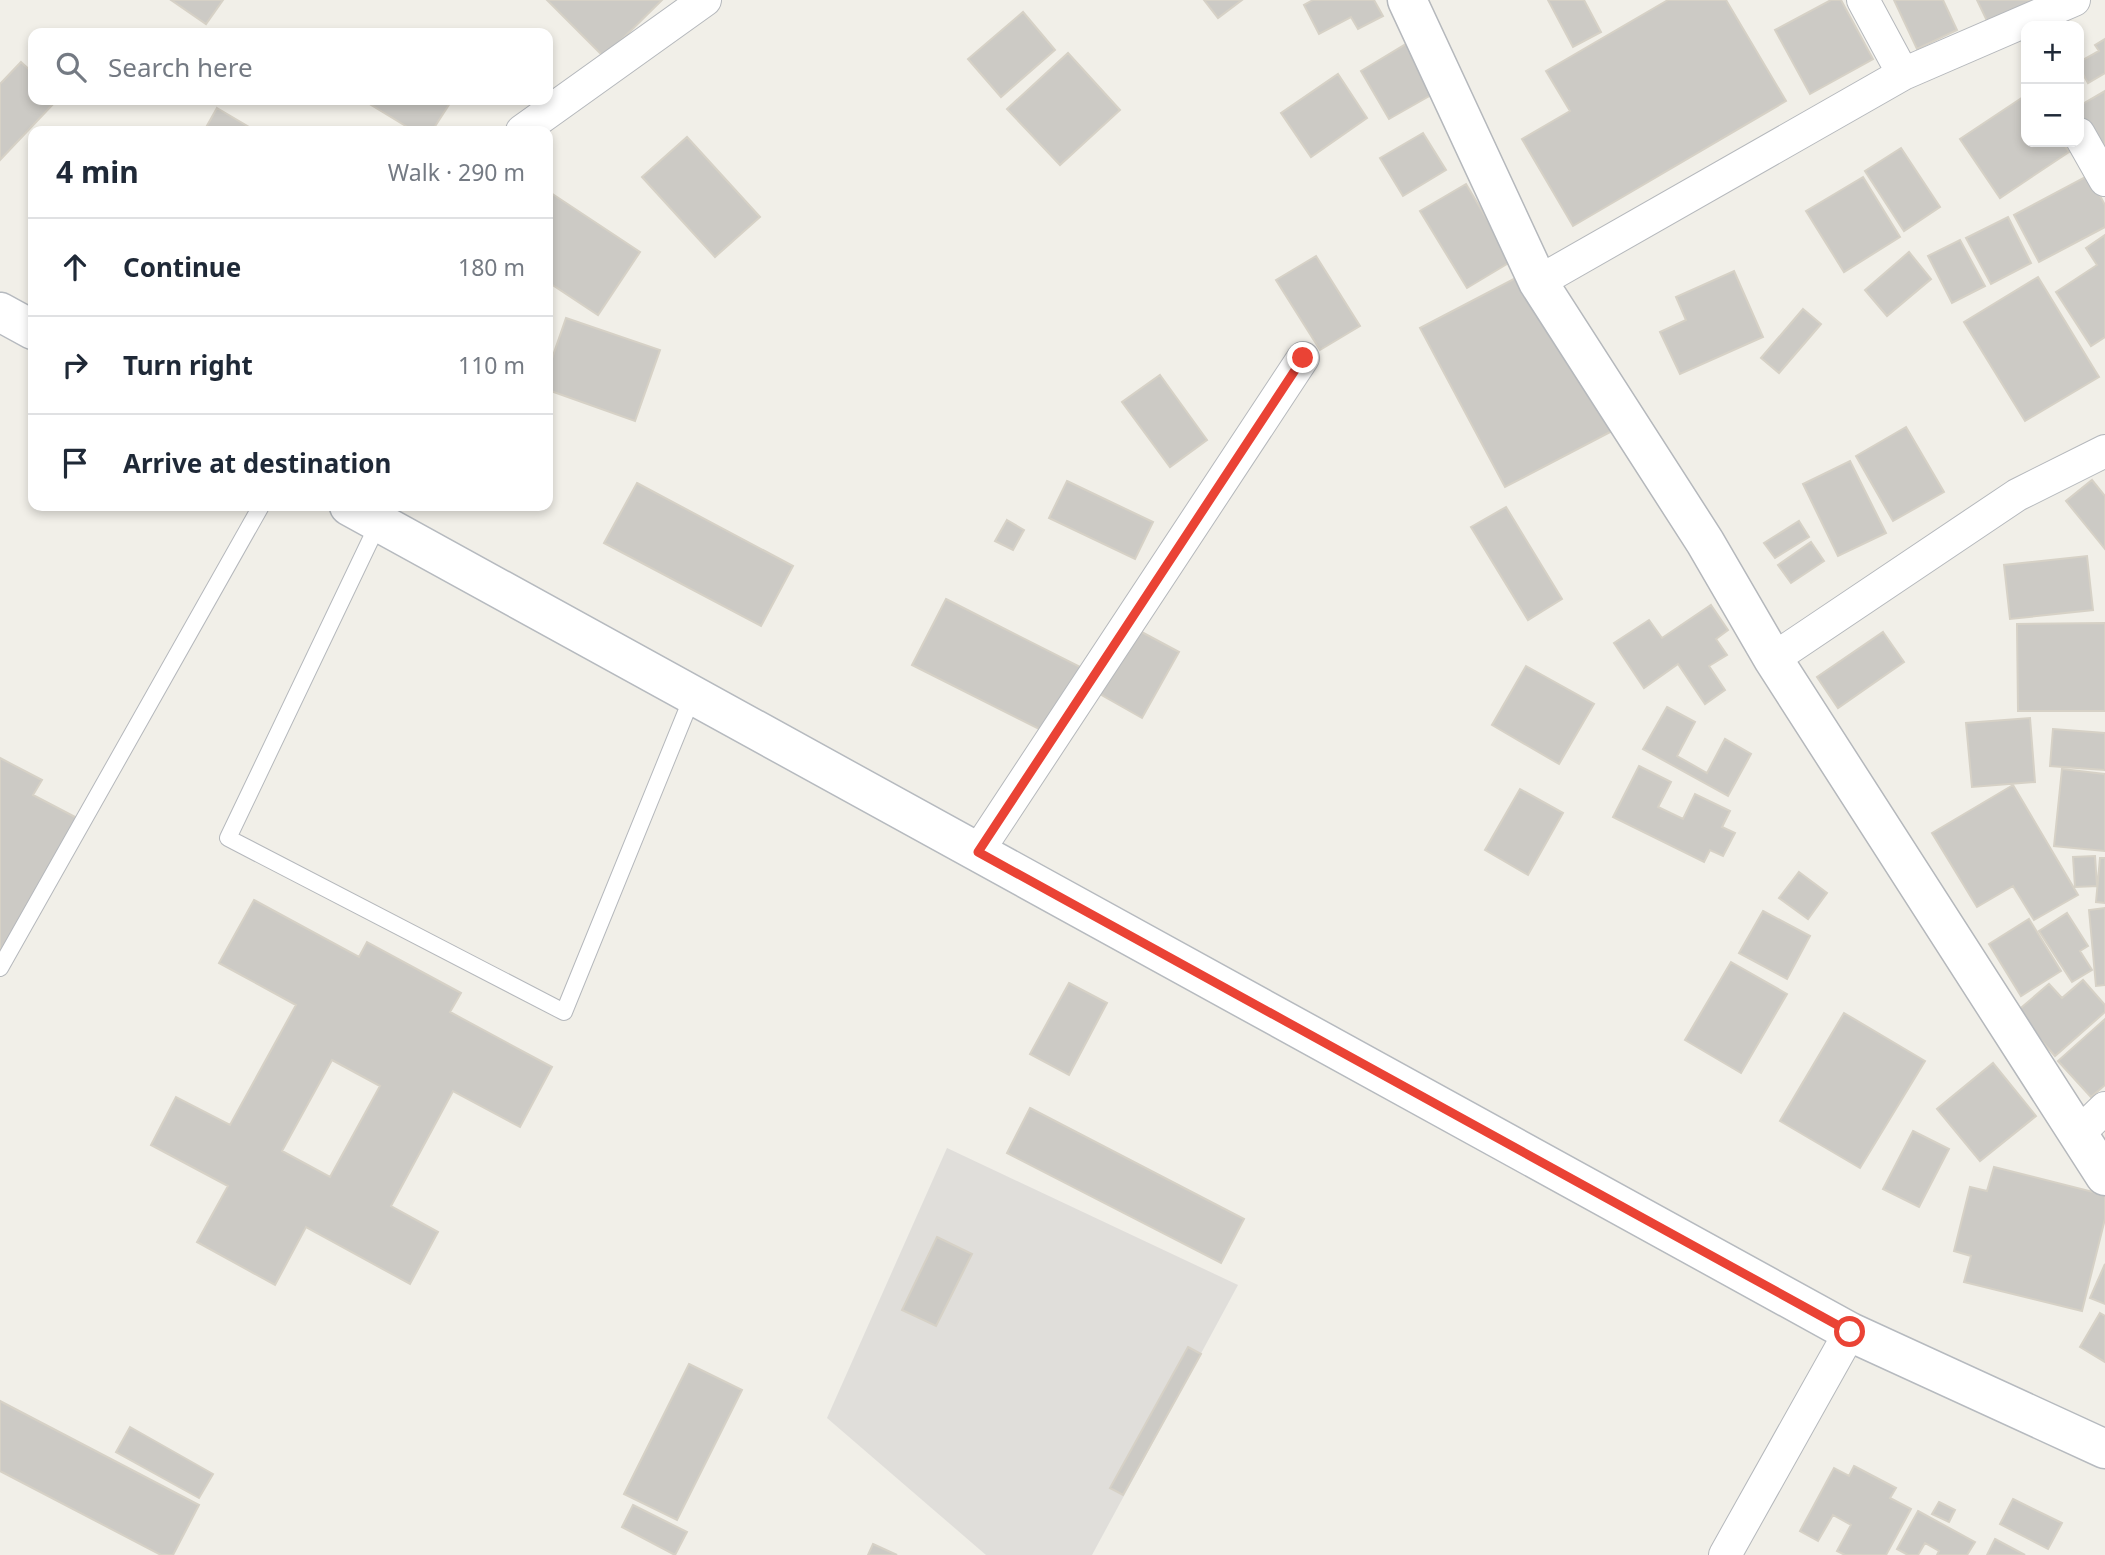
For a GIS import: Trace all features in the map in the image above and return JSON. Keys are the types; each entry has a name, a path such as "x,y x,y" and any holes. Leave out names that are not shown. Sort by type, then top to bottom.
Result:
{"main road":[{"path":"1407,0 1538,282 1705,541 1773,659 2105,1176"},
{"path":"0,312 28,327"},
{"path":"364,514 1850,1332 2105,1449"}],"street":[{"path":"529,126 705,0"},
{"path":"1863,0 1903,74"},
{"path":"2038,21 2074,0"},
{"path":"1538,282 1903,74 2021,28"},
{"path":"2084,143 2105,180"},
{"path":"978,852 1303,358"},
{"path":"1773,659 2017,495 2105,451"},
{"path":"2078,1134 2105,1108"},
{"path":"1725,1555 1850,1332"}],"lane":[{"path":"0,968 258,511"},
{"path":"364,514 228,838 564,1012 693,695"}],"shaded area":[{"path":"947,1148 1238,1285 1092,1555 986,1555 827,1418"}],"building":[{"path":"171,0 223,0 206,24"},
{"path":"547,0 662,0 604,57"},
{"path":"1204,0 1242,0 1218,18"},
{"path":"1313,0 1374,0 1383,16 1358,29 1351,17 1319,34 1304,5"},
{"path":"1548,0 1584,0 1601,32 1573,47"},
{"path":"1668,0 1726,0 1786,101 1573,226 1522,139 1570,111 1546,71"},
{"path":"1831,0 1841,0 1873,59 1810,94 1775,30"},
{"path":"1894,0 1943,0 1957,30 1917,49"},
{"path":"1977,0 2033,0 2034,1 1988,23"},
{"path":"1023,12 1055,50 1001,97 968,59"},
{"path":"2105,39 2105,73 2088,83 2084,76 2084,59 2099,51 2095,45"},
{"path":"1411,41 1440,90 1389,119 1361,71"},
{"path":"1068,53 1120,110 1060,165 1007,109"},
{"path":"21,62 28,68 28,105 52,105 32,126 28,126 28,131 0,160 0,84"},
{"path":"1338,74 1367,118 1311,157 1281,113"},
{"path":"2105,91 2105,159 2084,123 2084,103"},
{"path":"2021,98 2021,147 2066,147 2069,152 2000,198 1960,139"},
{"path":"371,105 449,105 435,126 406,126"},
{"path":"217,108 247,126 207,126"},
{"path":"1423,133 1446,170 1403,196 1380,158"},
{"path":"687,137 760,217 715,257 642,177"},
{"path":"1901,148 1940,207 1904,231 1865,171"},
{"path":"2089,175 2105,205 2105,227 2039,262 2014,215"},
{"path":"1863,177 1900,237 1844,272 1806,211"},
{"path":"1466,184 1512,261 1467,288 1420,211"},
{"path":"553,194 640,252 598,315 553,285"},
{"path":"2008,217 2031,263 1991,284 1966,238"},
{"path":"2105,235 2105,337 2091,346 2056,292 2097,265 2086,248"},
{"path":"1960,240 1985,286 1952,303 1928,256"},
{"path":"1909,252 1931,279 1887,316 1865,290"},
{"path":"1316,256 1360,326 1320,350 1276,280"},
{"path":"1529,271 1614,430 1505,487 1420,328"},
{"path":"1734,271 1763,337 1680,374 1660,332 1686,320 1676,297"},
{"path":"2038,277 2099,377 2025,421 1964,322"},
{"path":"1803,309 1821,324 1779,373 1761,358"},
{"path":"566,318 660,350 635,421 553,392 553,356"},
{"path":"1160,375 1207,440 1170,467 1122,402"},
{"path":"1906,427 1944,492 1893,521 1856,456"},
{"path":"1850,461 1886,533 1838,556 1803,484"},
{"path":"2092,480 2105,496 2105,549 2066,501"},
{"path":"1067,481 1153,522 1135,559 1049,518"},
{"path":"637,483 793,566 761,626 604,543"},
{"path":"1506,507 1562,599 1528,620 1471,527"},
{"path":"1007,520 1024,530 1013,550 995,541"},
{"path":"1799,521 1809,537 1775,558 1764,543"},
{"path":"1811,542 1824,561 1791,583 1778,565"},
{"path":"2087,556 2093,610 2010,619 2004,565"},
{"path":"946,599 1086,670 1053,736 912,665"},
{"path":"1711,605 1728,630 1716,639 1727,655 1709,666 1725,690 1705,704 1678,664 1644,688 1614,643 1649,620 1662,638"},
{"path":"2105,623 2105,711 2018,711 2017,624"},
{"path":"1136,629 1179,652 1142,718 1100,694"},
{"path":"1883,632 1904,662 1838,708 1817,677"},
{"path":"1526,666 1594,704 1559,764 1492,725"},
{"path":"1667,707 1695,722 1677,756 1707,773 1725,739 1751,754 1728,796 1643,749"},
{"path":"2030,718 2035,782 1972,787 1966,723"},
{"path":"2053,729 2105,733 2105,770 2050,766"},
{"path":"0,758 42,780 33,795 77,818 0,964"},
{"path":"1639,766 1671,782 1658,807 1683,819 1695,794 1730,811 1722,827 1735,833 1723,856 1710,850 1704,862 1613,817"},
{"path":"2062,769 2105,774 2105,851 2054,846"},
{"path":"2013,785 2078,895 2034,920 2013,886 1977,907 1932,833"},
{"path":"1520,789 1563,813 1528,875 1485,850"},
{"path":"2095,856 2097,886 2075,887 2073,857"},
{"path":"2100,858 2105,858 2105,903 2096,902"},
{"path":"1799,872 1827,893 1808,919 1779,898"},
{"path":"254,900 359,957 367,942 461,993 450,1012 552,1067 520,1127 453,1091 391,1206 438,1232 410,1284 306,1227 275,1285 197,1242 228,1186 151,1145 176,1097 230,1125 296,1005 219,963","holes":["332,1060 380,1086 330,1177 282,1151"]},
{"path":"2105,908 2105,985 2096,986 2089,910"},
{"path":"1763,911 1810,936 1787,979 1739,953"},
{"path":"2067,913 2088,946 2080,951 2092,970 2072,982 2039,931"},
{"path":"2029,919 2061,971 2021,996 1989,944"},
{"path":"1731,962 1787,994 1741,1073 1685,1040"},
{"path":"2083,980 2105,1005 2105,1012 2055,1056 2016,1012 2049,984 2062,998"},
{"path":"1069,983 1107,1003 1069,1075 1030,1054"},
{"path":"1844,1013 1925,1061 1860,1168 1780,1121"},
{"path":"2105,1019 2105,1085 2091,1097 2058,1061"},
{"path":"1993,1063 2036,1116 1980,1161 1937,1109"},
{"path":"1030,1108 1244,1219 1221,1263 1007,1153"},
{"path":"1913,1131 1949,1149 1919,1207 1883,1189"},
{"path":"1994,1167 2105,1195 2105,1219 2082,1311 1964,1282 1971,1256 1954,1251 1970,1187 1987,1191"},
{"path":"937,1237 972,1254 936,1326 902,1310"},
{"path":"2105,1264 2105,1304 2090,1298"},
{"path":"2100,1313 2105,1316 2105,1362 2080,1347"},
{"path":"1188,1347 1201,1354 1123,1495 1110,1488"},
{"path":"689,1364 742,1390 677,1520 624,1494"},
{"path":"0,1401 199,1505 173,1555 161,1555 0,1471"},
{"path":"130,1427 213,1474 199,1498 116,1452"},
{"path":"1854,1466 1896,1488 1890,1498 1911,1509 1886,1555 1845,1555 1837,1551 1851,1525 1833,1515 1818,1541 1800,1531 1834,1468 1849,1476"},
{"path":"2013,1499 2062,1523 2048,1549 2000,1524"},
{"path":"1939,1502 1955,1510 1949,1522 1932,1514"},
{"path":"633,1505 687,1532 675,1555 622,1527"},
{"path":"1918,1511 1975,1542 1967,1555 1937,1555 1939,1551 1925,1543 1918,1555 1908,1555 1897,1549"},
{"path":"1995,1539 2025,1555 1987,1555"},
{"path":"873,1544 897,1555 868,1555"}],"route":[{"path":"1303,358 978,852 1850,1332"}]}
